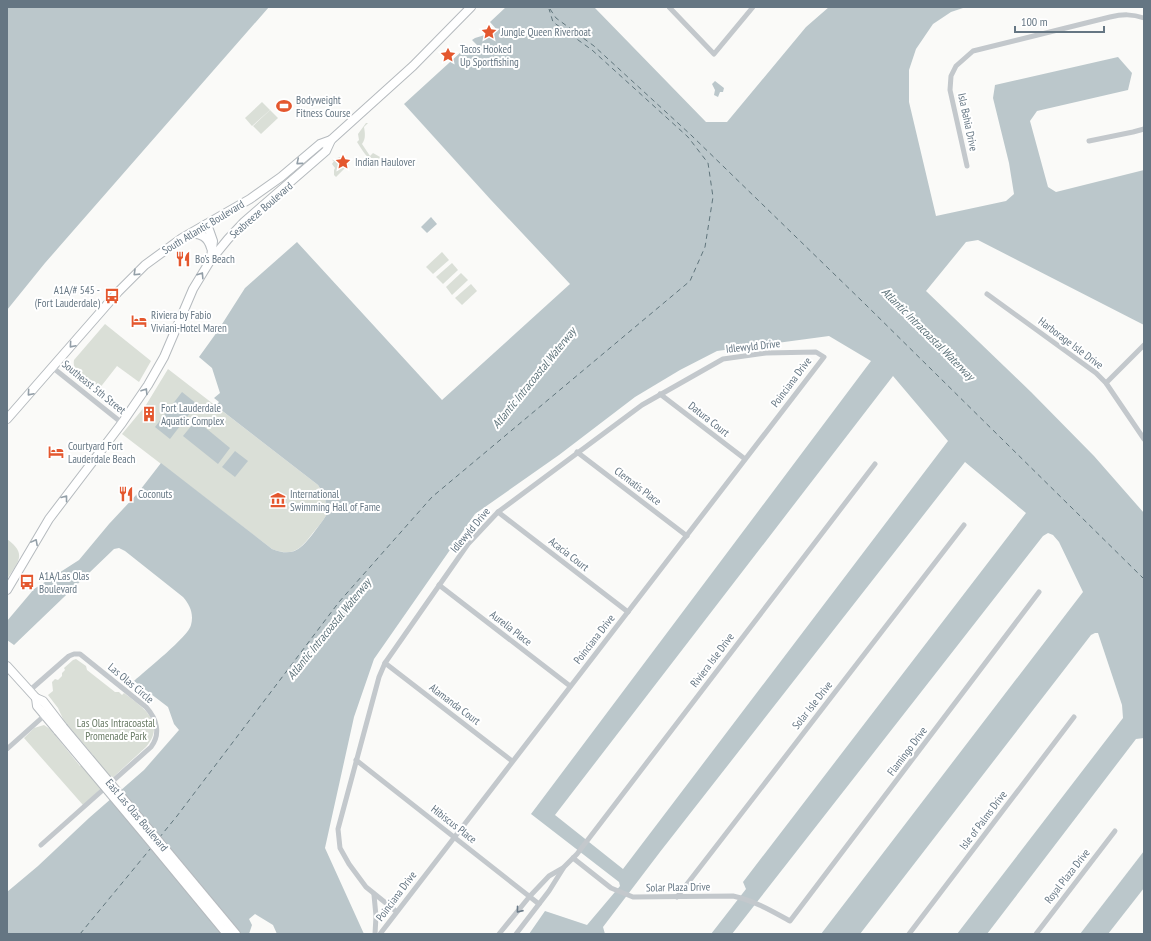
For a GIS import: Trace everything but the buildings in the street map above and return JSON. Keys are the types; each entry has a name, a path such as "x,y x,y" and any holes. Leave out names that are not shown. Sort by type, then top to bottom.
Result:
{"main road":[{"name":"Seabreeze Boulevard","path":"7,590 49,519 140,399 154,376 168,348 190,294 211,257 244,222 326,151 331,140 422,57 471,7"},
{"name":"South Atlantic Boulevard","path":"7,420 133,276 157,255 189,234 250,199 281,177 320,144 331,140"},
{"path":"207,224 213,241 211,257"},
{"path":"189,234 198,234 204,237 210,245 211,257"},
{"name":"East Las Olas Boulevard","path":"7,666 29,691 43,702 60,729 227,934"},
{"name":"East Las Olas Boulevard","path":"36,698 37,706 60,729 236,934"}],"street":[{"path":"669,7 714,54 753,7"},
{"name":"Isla Bahia Drive","path":"967,166 950,90 951,76 956,66 964,58 973,51 1110,16 1124,14 1136,15 1144,18"},
{"path":"1089,141 1144,129"},
{"name":"Harborage Isle Drive","path":"987,294 1096,373 1106,383 1144,440"},
{"path":"1106,383 1144,345"},
{"name":"Idlewyld Drive","path":"397,912 374,895 366,887 349,864 340,848 338,829 379,677 385,663 468,544 498,512 642,404 723,359 766,353 816,352 824,356"},
{"name":"Poinciana Drive","path":"380,934 824,356"},
{"name":"Southeast 5th Street","path":"52,367 122,423"},
{"name":"Datura Court","path":"660,394 745,459"},
{"name":"Clematis Place","path":"577,452 687,536"},
{"name":"Riviera Isle Drive","path":"499,934 530,896 549,876 564,867 575,856 875,464"},
{"name":"Acacia Court","path":"498,512 628,612"},
{"name":"Solar Isle Drive","path":"677,897 964,525"},
{"name":"Aurelia Place","path":"439,585 570,686"},
{"name":"Flamingo Drive","path":"790,921 1039,592"},
{"name":"Las Olas Circle","path":"29,691 69,656 80,654 146,708 152,714 157,727 155,740 148,751 41,845"},
{"name":"Alamanda Court","path":"385,663 512,761"},
{"path":"7,749 45,715"},
{"name":"Isle of Palms Drive","path":"908,934 1074,717"},
{"name":"Hibiscus Place","path":"356,760 539,904"},
{"name":"Royal Plaza Drive","path":"1036,934 1115,831"},
{"name":"Solar Plaza Drive","path":"575,856 612,888 633,897 734,896 761,905 790,921"},
{"name":"Riviera Isle Drive","path":"516,934 550,891 564,867"},
{"path":"374,895 376,916 375,934"}],"green space":[{"path":"262,102 270,110 252,126 245,118"},
{"path":"270,110 278,118 261,134 253,126"},
{"path":"366,123 368,123 364,127 365,138 362,144 370,156 373,153 380,157 378,162 371,160 363,152 357,142 359,140 358,134"},
{"path":"340,157 349,164 336,177 334,175 335,168 332,164 334,161 332,160"},
{"path":"442,252 449,260 433,274 426,267"},
{"path":"452,263 458,270 443,284 436,277"},
{"path":"461,273 468,280 452,295 446,287"},
{"path":"471,284 477,291 462,305 455,298"},
{"path":"105,324 151,361 139,382 117,366 99,389 75,369 74,360"},
{"path":"168,369 318,485 325,496 327,514 308,540 299,548 290,552 272,549 122,434 146,405"},
{"path":"7,539 17,549 19,558 7,579"},
{"name":"Las Olas Intracoastal Promenade Park","path":"76,659 86,666 87,670 115,692 119,692 122,695 124,693 138,704 150,716 154,730 152,738 146,747 83,805 24,738 34,728 44,725 50,729 80,766 93,755 64,721 58,708 48,695 53,691 52,682 55,679 58,680 65,670 64,668"}],"water":[{"path":"7,7 269,7 45,263 7,310"},
{"name":"Atlantic Intracoastal Waterway","path":"506,7 595,8 706,122 727,122 806,27 829,7 966,7 951,12 933,24 916,49 909,70 909,102 936,216 1006,201 1014,194 1009,163 993,98 995,85 1118,57 1132,73 1128,90 1037,111 1030,121 1048,187 1056,192 1144,170 1144,325 978,240 966,242 926,291 1031,392 1094,456 1144,513 1144,738 1136,739 987,934 957,934 1123,718 1122,705 1098,633 1091,635 860,934 821,934 1083,592 1059,542 1053,535 1048,533 1043,536 732,934 711,934 746,889 743,882 1026,513 965,462 660,852 603,927 605,934 529,934 545,911 587,925 620,886 619,882 531,814 871,361 829,336 717,351 680,370 635,397 559,455 475,514 374,659 354,717 325,848 364,934 277,934 273,925 255,914 249,919 252,925 249,934 7,934 7,892 144,770 179,730 174,724 168,707 134,681 183,637 191,625 192,613 188,603 183,597 125,551 119,548 114,549 14,645 7,640 7,621 34,589 79,560 109,524 137,494 161,463 272,549 285,552 295,551 304,545 327,514 325,496 318,485 216,406 219,402 214,398 220,393 212,368 199,357 245,288 297,242 442,400 570,284 404,104 461,52 478,46 472,40 498,31 490,22","holes":["893,376 948,441 623,869 555,815"]},
{"path":"715,81 724,88 723,92 720,92 718,97 714,95 715,90 712,84"},
{"path":"431,217 437,224 427,233 421,227"},
{"path":"182,392 197,404 170,439 155,427"},
{"path":"196,420 230,448 218,464 183,436"},
{"path":"235,451 248,461 235,477 222,467"},
{"path":"1144,851 1144,888 1108,934 1080,934"}],"ferry route":[{"path":"159,838 339,602 432,497 690,281 705,247 713,197 708,163 688,137 592,50 553,22 549,9"},
{"path":"550,9 556,18 594,46 691,135 1144,579"},
{"path":"80,934 151,848"}],"place":[{"name":"Jungle Queen Riverboat","path":"489,32"},
{"name":"Tacos Hooked Up Sportfishing","path":"448,55"},
{"name":"Bodyweight Fitness Course","path":"284,106"},
{"name":"Indian Haulover","path":"343,162"},
{"name":"Bo's Beach","path":"183,259"},
{"name":"A1A/# 545 - (Fort Lauderdale)","path":"112,296"},
{"name":"Riviera by Fabio Viviani-Hotel Maren","path":"139,321"},
{"name":"Fort Lauderdale Aquatic Complex","path":"149,414"},
{"name":"Courtyard Fort Lauderdale Beach","path":"56,452"},
{"name":"Coconuts","path":"126,494"},
{"name":"International Swimming Hall of Fame","path":"278,500"},
{"name":"A1A/Las Olas Boulevard","path":"27,582"}]}
